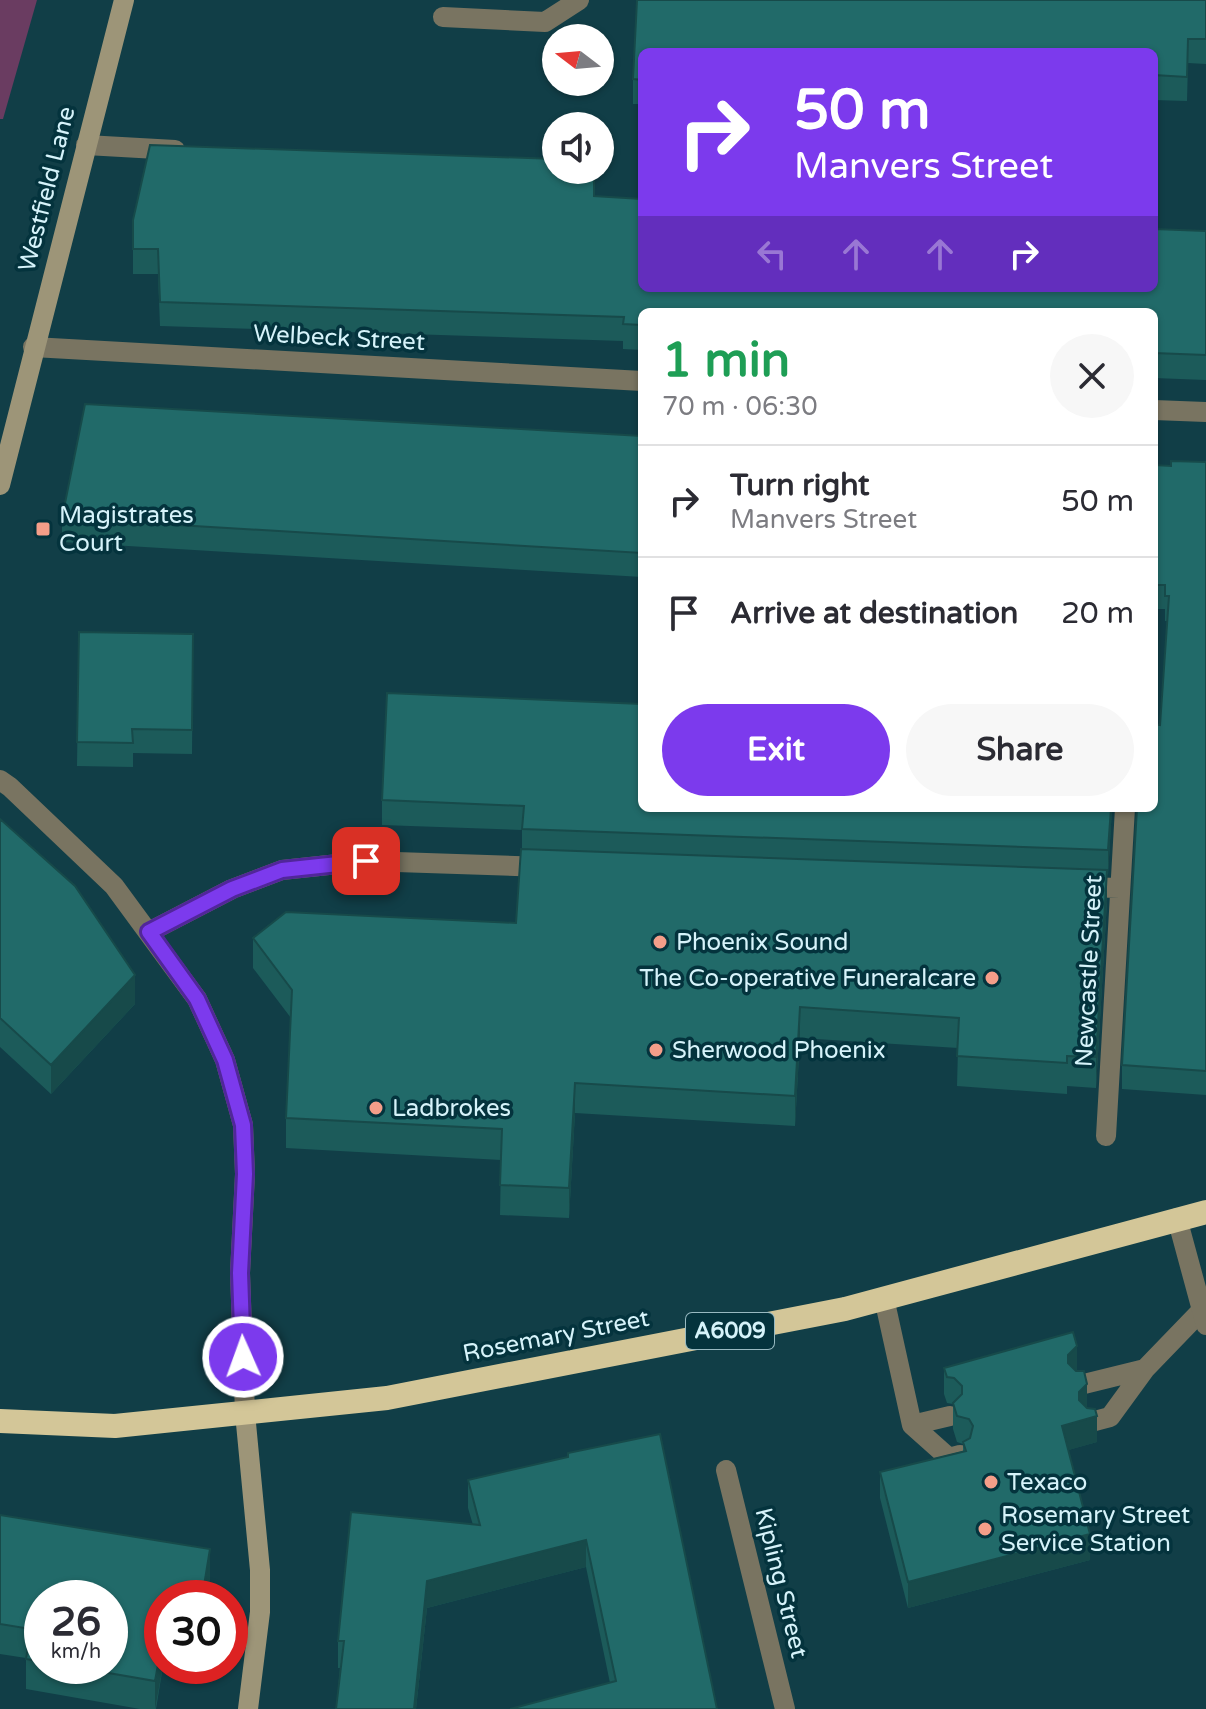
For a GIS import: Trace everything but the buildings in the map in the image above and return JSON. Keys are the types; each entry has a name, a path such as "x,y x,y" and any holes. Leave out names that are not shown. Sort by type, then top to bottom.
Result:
{"highway":[{"name":"Rosemary Street","path":"0,1421 115,1426 387,1398 845,1309 1206,1212"}],"street":[{"name":"Westfield Lane","path":"0,485 124,0"},
{"path":"443,17 545,22 579,0"},
{"path":"86,145 197,151"},
{"name":"Welbeck Street","path":"33,347 638,381"},
{"path":"1158,410 1206,412"},
{"path":"0,780 114,886 197,999 225,1060 243,1125 245,1174 240,1273 245,1413 260,1570 260,1612 248,1709"},
{"name":"Newcastle Street","path":"1106,1136 1125,812"},
{"path":"149,932 232,889 282,870 366,861 570,868"},
{"path":"1057,886 1120,888"},
{"path":"1091,1422 1110,1417 1145,1369 1204,1317 1177,1218"},
{"path":"884,1298 912,1425 949,1458 960,1455"},
{"path":"1080,1385 1145,1369"},
{"path":"912,1425 950,1416"},
{"name":"Kipling Street","path":"726,1470 785,1709"}],"shaded area":[{"path":"0,0 37,0 3,119 0,119"}],"place":[{"name":"Magistrates Court","path":"43,529"},
{"name":"Phoenix Sound","path":"660,942"},
{"name":"The Co-operative Funeralcare","path":"992,978"},
{"name":"Sherwood Phoenix","path":"656,1050"},
{"name":"Ladbrokes","path":"376,1108"},
{"name":"Texaco","path":"991,1482"},
{"name":"Rosemary Street Service Station","path":"985,1529"}],"route":[{"path":"243,1357 240,1273 245,1174 243,1125 225,1060 197,999 149,932 232,889 282,870 366,861"}]}
